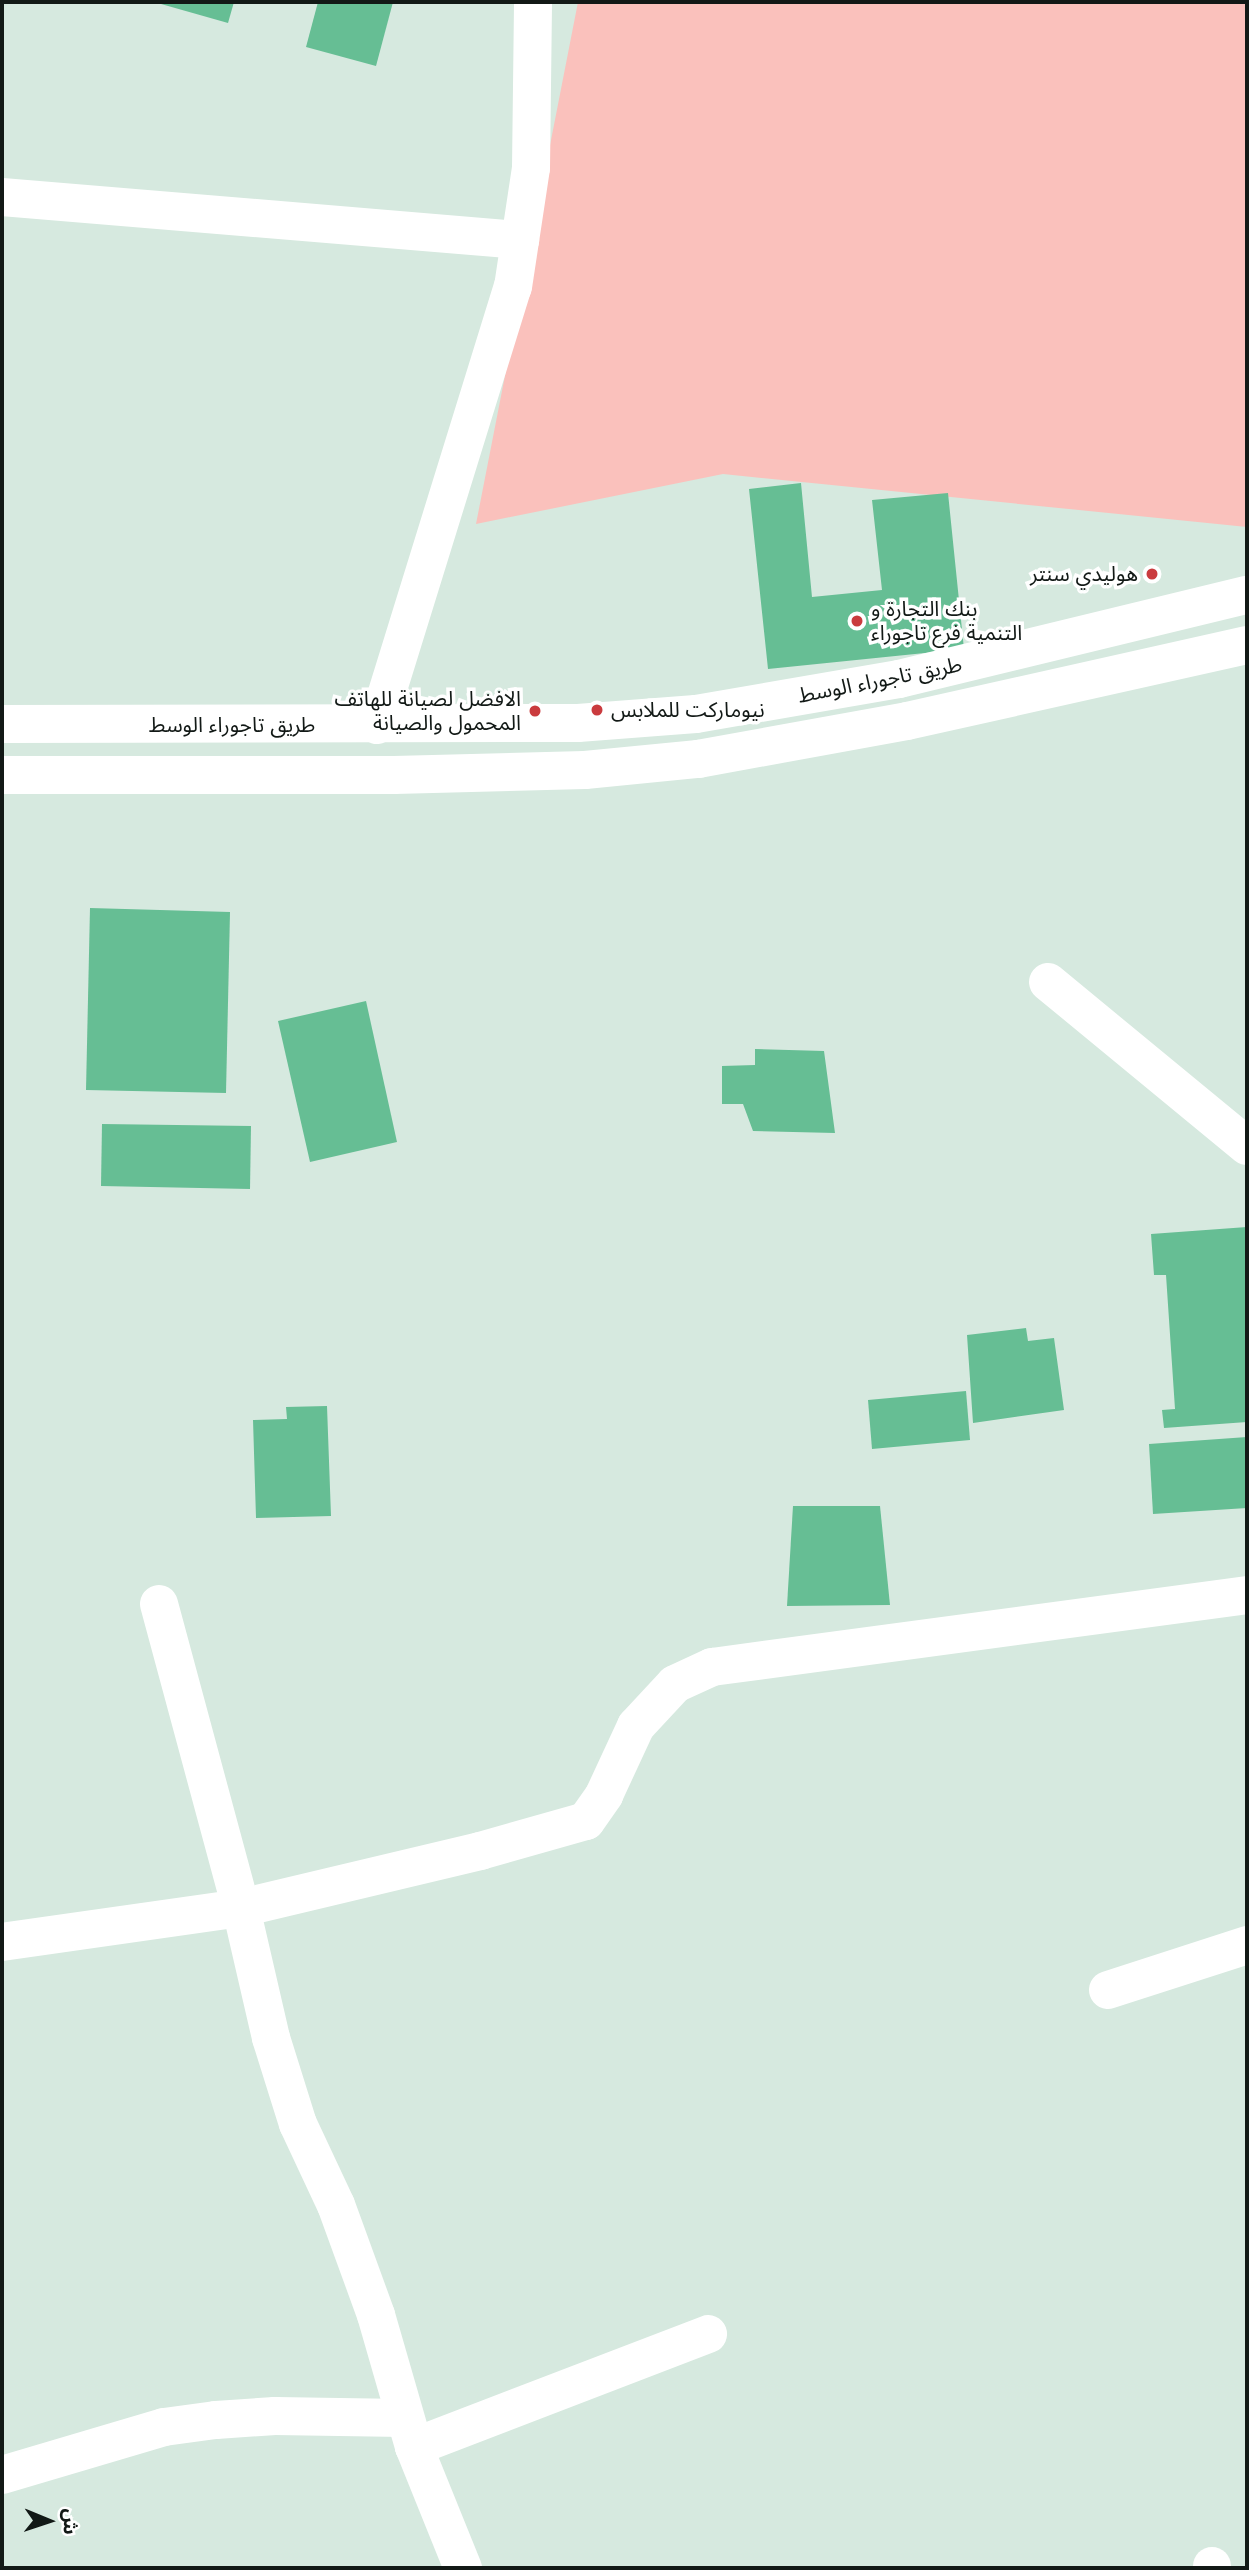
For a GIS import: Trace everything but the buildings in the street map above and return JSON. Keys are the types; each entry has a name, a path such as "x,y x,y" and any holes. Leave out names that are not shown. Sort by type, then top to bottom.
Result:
{"street":[{"path":"377,725 513,287 531,168 533,2"},
{"path":"2,197 520,240"},
{"name":"طريق تاجوراء الوسط","path":"2,724 578,723 696,714 899,679 1247,595"},
{"name":"طريق تاجوراء الوسط","path":"2,775 394,775 585,770 698,759 907,720 1247,645"},
{"path":"177,724 178,774"},
{"path":"1048,982 1247,1146"},
{"path":"2,1941 241,1908 492,1848 586,1821 604,1795 636,1726 675,1684 712,1667 1247,1595"},
{"path":"159,1604 241,1908 271,2038 298,2124 336,2205 376,2315 409,2432 463,2568"},
{"path":"1108,1990 1247,1945"},
{"path":"2,2475 164,2427 216,2420 275,2416 409,2432 708,2334"}],"shaded area":[{"path":"578,2 1247,2 1247,527 723,474 476,524"}],"place":[{"name":"هوليدي سنتر","path":"1152,574"},
{"name":"بنك التجارة و التنمية فرع تاجوراء","path":"857,621"},
{"name":"نيوماركت للملابس","path":"597,710"},
{"name":"الافضل لصيانة للهاتف المحمول والصيانة","path":"535,711"}]}
